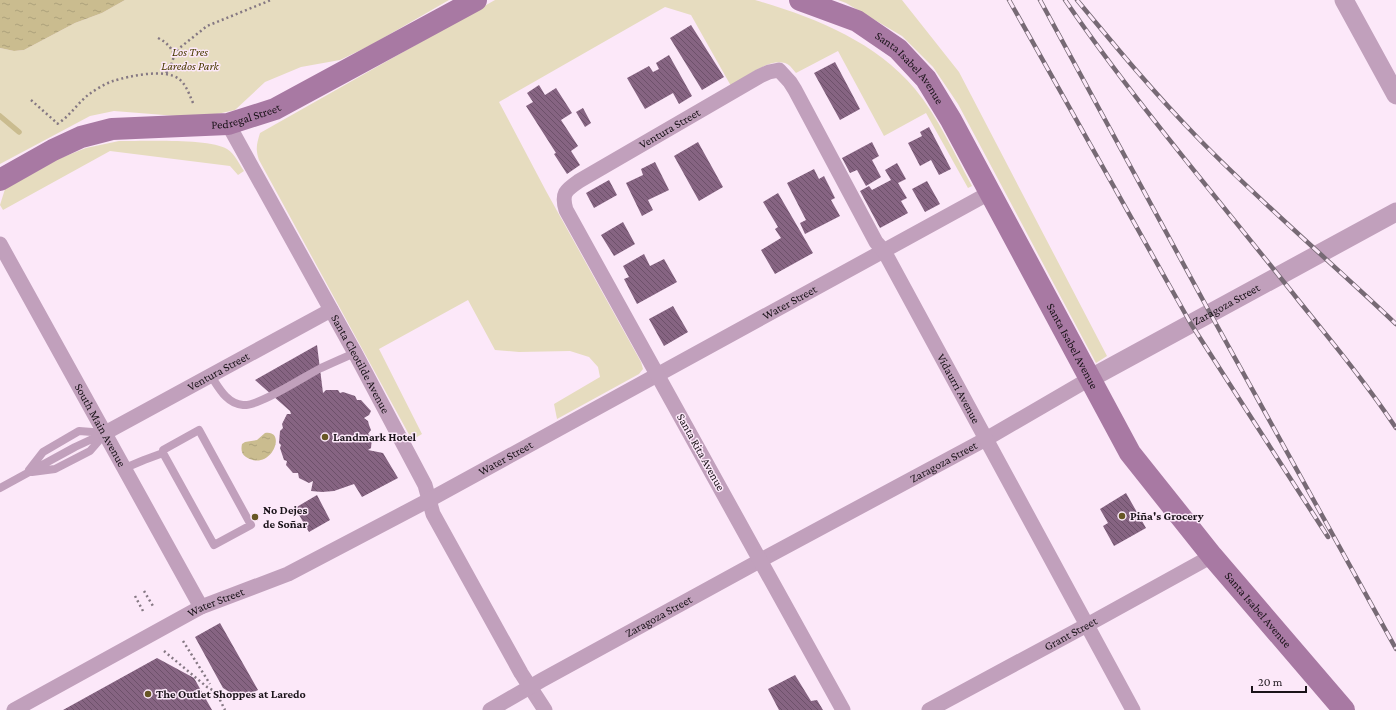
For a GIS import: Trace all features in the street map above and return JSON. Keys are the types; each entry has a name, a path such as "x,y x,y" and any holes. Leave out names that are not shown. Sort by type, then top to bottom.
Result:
{"main road":[{"name":"Pedregal Street","path":"0,180 53,150 81,137 112,129 228,124 275,109 476,0"},
{"name":"Santa Isabel Avenue","path":"800,0 857,21 898,49 926,79 951,120 991,192 1130,453 1212,556 1344,710"}],"street":[{"path":"1344,0 1396,94"},
{"name":"Ventura Street","path":"564,194 570,187 579,181 760,76 779,70"},
{"name":"Vidaurri Avenue","path":"779,70 795,90 876,242 884,251 1133,710"},
{"name":"Santa Cleotilde Avenue","path":"228,124 331,310 425,485 433,514 530,687 545,710"},
{"name":"Water Street","path":"14,710 201,607 288,574 429,500 991,192"},
{"name":"Santa Rita Avenue","path":"564,194 563,202 566,210 843,710"},
{"name":"Zaragoza Street","path":"490,710 548,676 986,439 1091,378 1395,215"},
{"name":"South Main Avenue","path":"0,244 201,607"},
{"name":"Ventura Street","path":"105,433 331,310"},
{"name":"Grant Street","path":"929,710 1212,556"}],"lane":[{"path":"210,376 229,400 245,406 253,404 320,368 354,353"},
{"path":"125,468 163,453 163,450 199,430 251,525 214,545 163,453"},
{"name":"Ventura Street","path":"27,473 44,452 79,431 105,433"},
{"name":"Ventura Street","path":"0,488 75,447 105,433"}],"path":[{"path":"166,73 172,66 174,55 177,50 207,26 271,0"},
{"path":"158,38 166,42 171,47 174,55"},
{"path":"53,126 63,121 88,96 111,82 127,78 166,73 178,77 183,82 196,110"},
{"path":"31,100 58,124"},
{"path":"144,590 153,606"},
{"path":"134,596 143,612"},
{"path":"184,641 210,684"},
{"path":"164,651 207,688 216,692 225,710"}],"green space":[{"name":"Los Tres Laredos Park","path":"125,0 449,0 371,45 340,60 301,67 265,82 235,110 217,114 189,117 114,111 90,116 0,164 0,48 14,51 24,50 75,23 102,13"},
{"path":"495,0 755,0 799,14 842,33 862,44 899,72 915,89 931,111 972,186 968,188 926,113 884,136 838,51 796,73 790,66 784,63 768,65 751,73 731,86 691,15 665,7 499,102 546,191 641,362 643,369 639,374 557,419 554,404 600,377 598,367 589,357 570,351 519,352 495,350 468,300 379,349 422,434 412,440 259,160 257,143 260,133"},
{"path":"838,0 902,0 959,72 1107,356 1096,363 958,104 933,67 902,36 846,3"},
{"path":"119,141 175,141 218,145 227,149 237,159 244,171 238,175 230,166 110,151 3,210 0,205 5,189 58,159 86,148"}],"water":[{"path":"0,0 125,0 102,13 75,23 24,50 14,51 0,48"},
{"path":"265,433 272,434 275,437 276,443 274,450 263,459 255,460 244,456 242,444 257,440"}],"building":[{"path":"691,25 724,77 702,90 670,38"},
{"path":"669,55 692,96 679,104 673,93 645,109 627,78 649,66 653,72 659,69 656,63"},
{"path":"835,62 860,109 840,120 814,73"},
{"path":"539,85 545,95 556,88 572,113 561,120 578,146 571,151 580,165 567,174 554,154 556,153 526,106 533,102 527,93"},
{"path":"583,108 591,123 585,127 576,112"},
{"path":"929,127 951,169 939,175 931,160 920,166 908,143 922,136 920,132"},
{"path":"698,142 723,187 699,201 674,156"},
{"path":"872,142 879,156 872,160 881,177 866,186 857,170 850,173 842,158"},
{"path":"655,162 669,190 648,200 653,210 642,216 626,183 643,175 641,169"},
{"path":"897,163 906,179 898,183 907,198 901,201 908,213 880,228 860,191 869,186 872,190 891,180 885,170"},
{"path":"814,169 819,179 824,176 835,198 831,200 840,216 805,234 800,223 806,220 787,183"},
{"path":"609,180 617,195 594,208 586,193"},
{"path":"927,181 940,204 925,212 912,189"},
{"path":"778,193 813,253 775,274 761,250 781,238 775,229 778,227 763,202"},
{"path":"623,222 635,244 614,256 601,235"},
{"path":"644,254 650,266 664,259 677,282 637,304 624,279 629,277 623,266"},
{"path":"673,306 688,332 664,346 649,319"},
{"name":"Landmark Hotel","path":"317,345 323,393 326,390 338,390 340,393 343,392 355,396 357,400 361,400 371,411 369,415 364,418 368,421 371,430 368,434 372,437 371,448 368,450 383,453 398,478 362,497 354,484 334,491 311,491 313,481 309,483 299,478 298,473 293,473 286,465 287,461 284,460 280,448 281,445 279,443 280,431 283,428 282,424 287,414 291,414 290,411 255,380"},
{"name":"Piña's Grocery","path":"1126,493 1146,528 1114,546 1103,526 1108,523 1100,509"},
{"path":"317,495 330,520 309,532 295,508"},
{"name":"The Outlet Shoppes at Laredo","path":"220,623 258,690 241,699 223,688 195,637"},
{"name":"The Outlet Shoppes at Laredo","path":"157,658 194,678 212,710 63,710"},
{"path":"795,675 811,701 817,700 823,710 779,710 768,689"}],"waterway":[{"path":"0,116 19,132"}],"railway":[{"path":"1009,0 1191,324 1328,537"},
{"path":"1040,0 1210,313 1396,649"},
{"path":"1065,0 1092,39 1150,115 1349,363 1396,428"},
{"path":"1077,0 1150,87 1197,137 1245,185 1396,324"}],"place":[{"name":"Landmark Hotel","path":"325,437"},
{"name":"Piña's Grocery","path":"1122,516"},
{"name":"No Dejes de Soñar","path":"255,517"},
{"name":"The Outlet Shoppes at Laredo","path":"148,694"}]}
